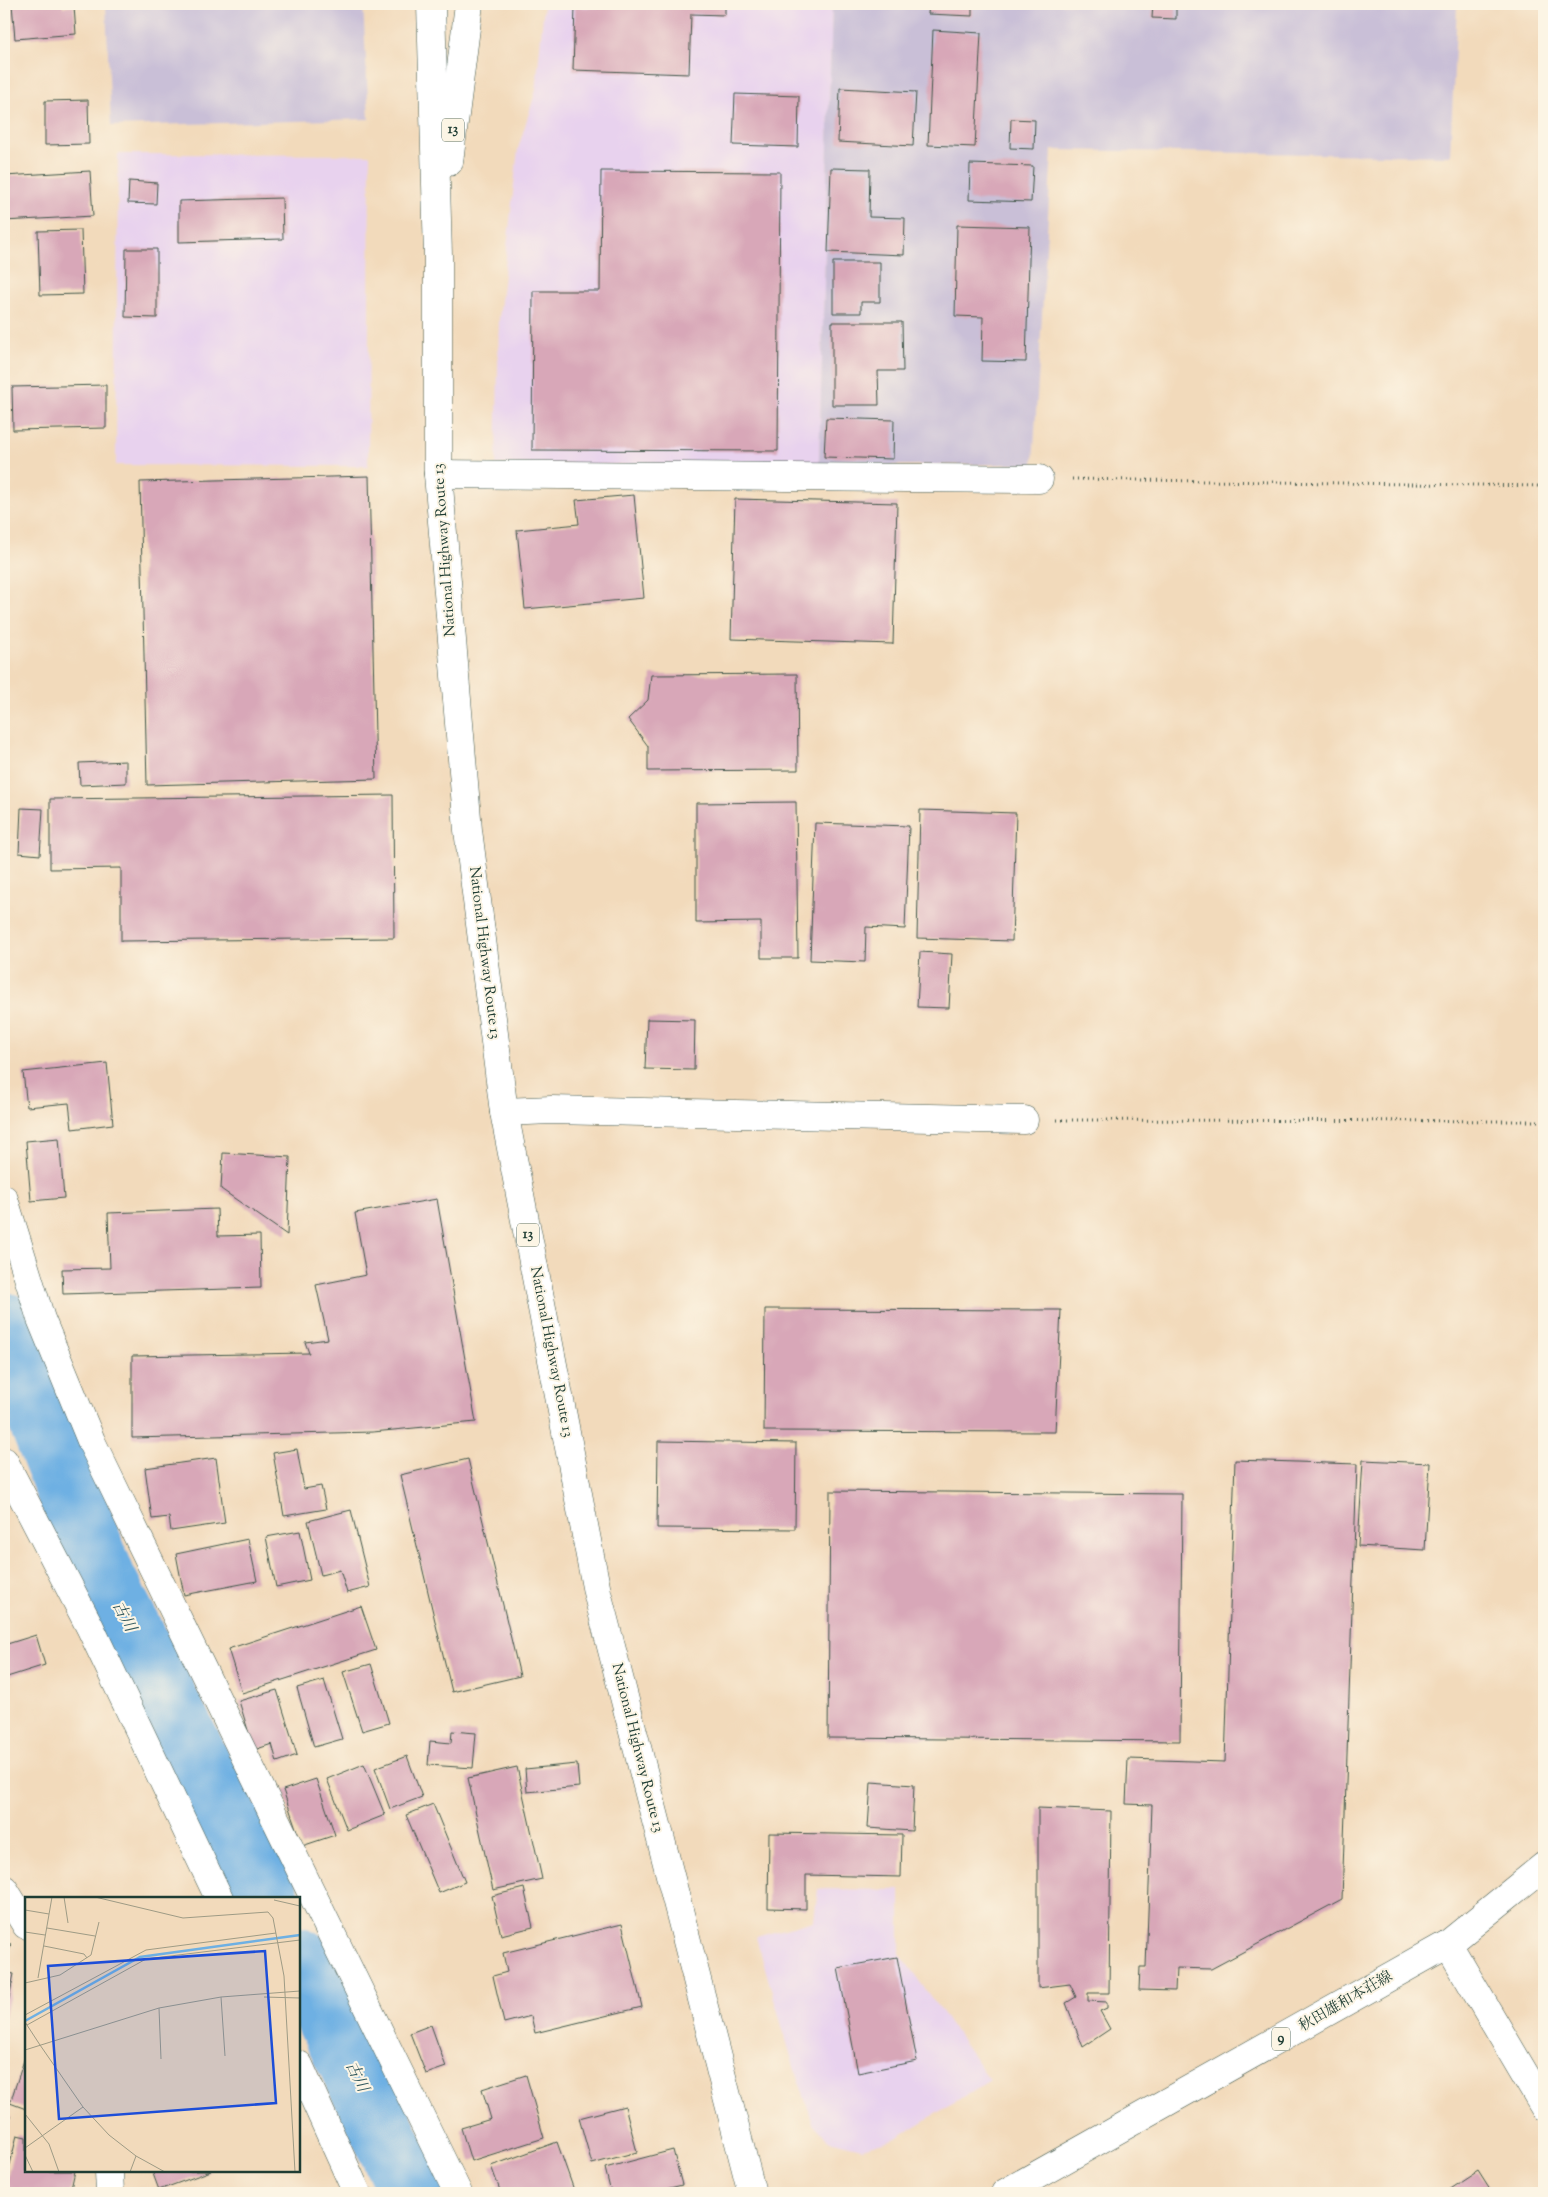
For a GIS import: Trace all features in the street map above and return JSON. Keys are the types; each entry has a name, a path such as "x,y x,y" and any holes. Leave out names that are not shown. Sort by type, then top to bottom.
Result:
{"main road":[{"name":"National Highway Route 13","path":"431,4 438,256 438,474 468,830 504,1112 597,1592 752,2193"},
{"name":"National Highway Route 13","path":"438,256 469,4"},
{"path":"438,474 1038,479"},
{"path":"504,1112 551,1110 1024,1120"},
{"path":"4,1199 41,1318 92,1442 458,2193"},
{"path":"4,1461 90,1627 219,1897"},
{"name":"秋田雄和本荘線","path":"1005,2193 1448,1944 1544,1866"},
{"path":"4,1889 25,1923"},
{"path":"1448,1944 1544,2107"},
{"path":"300,2067 357,2193"},
{"path":"108,2172 110,2193"}],"path":[{"path":"1038,479 1544,486"},
{"path":"1024,1120 1544,1120"}],"shaded area":[{"path":"106,4 363,4 369,119 111,126"},
{"path":"544,4 832,4 819,466 496,464 499,319 518,149 536,90"},
{"path":"832,4 1457,4 1450,156 1052,150 1033,464 819,466"},
{"path":"118,154 370,155 368,466 116,465"},
{"path":"818,1889 900,1890 900,1954 990,2080 897,2138 862,2148 829,2140 813,2123 794,2067 756,1937 814,1921"}],"building":[{"path":"12,4 63,4 63,7 74,6 76,34 15,39"},
{"path":"608,4 725,4 725,15 691,14 689,74 573,70 575,7 608,8"},
{"path":"929,4 972,4 972,16 928,14"},
{"path":"1153,4 1176,4 1176,19 1152,18"},
{"path":"933,30 981,33 975,147 928,145"},
{"path":"840,88 916,92 913,146 838,142"},
{"path":"735,94 799,96 798,147 733,145"},
{"path":"88,100 89,144 45,145 45,101"},
{"path":"1011,119 1035,120 1034,149 1010,148"},
{"path":"970,164 1033,166 1031,202 969,200"},
{"path":"831,168 870,169 869,217 905,218 904,255 828,252"},
{"path":"90,171 93,216 4,221 4,176"},
{"path":"601,171 780,172 778,451 532,450 533,291 600,291"},
{"path":"129,181 157,183 156,204 128,203"},
{"path":"282,198 283,239 179,242 179,201"},
{"path":"957,225 1030,227 1026,362 982,361 983,317 955,316"},
{"path":"81,230 83,294 40,295 38,231"},
{"path":"126,249 157,249 157,318 125,317"},
{"path":"833,262 880,262 880,302 861,302 861,313 833,313"},
{"path":"832,322 902,322 903,371 878,371 879,405 832,405"},
{"path":"106,385 106,428 13,430 12,387"},
{"path":"826,418 894,420 893,459 824,457"},
{"path":"369,476 376,779 147,785 140,482"},
{"path":"634,495 644,598 525,609 517,530 579,524 576,500"},
{"path":"735,499 897,503 893,644 731,639"},
{"path":"797,674 798,770 648,771 648,746 628,719 648,700 651,675"},
{"path":"126,761 126,783 80,785 79,763"},
{"path":"393,795 394,938 121,941 121,868 50,869 50,799"},
{"path":"796,802 798,958 761,958 761,922 696,923 696,803"},
{"path":"21,808 43,809 40,855 19,853"},
{"path":"920,810 1016,813 1012,941 917,938"},
{"path":"815,823 909,826 905,929 866,927 865,962 810,960"},
{"path":"920,952 952,954 949,1008 917,1007"},
{"path":"647,1019 695,1020 694,1070 645,1069"},
{"path":"107,1063 113,1124 72,1129 69,1103 27,1107 23,1072"},
{"path":"59,1138 64,1198 31,1201 26,1141"},
{"path":"223,1153 290,1157 287,1235 221,1189"},
{"path":"437,1199 476,1422 373,1432 132,1438 132,1356 309,1353 305,1342 328,1339 316,1285 366,1275 355,1213"},
{"path":"217,1209 218,1236 260,1235 261,1288 63,1294 62,1269 110,1268 108,1213"},
{"path":"765,1309 1061,1310 1055,1432 764,1431"},
{"path":"658,1441 796,1443 795,1529 657,1528"},
{"path":"297,1449 304,1489 321,1486 326,1509 284,1516 273,1453"},
{"path":"216,1458 225,1523 171,1531 169,1517 152,1519 145,1468"},
{"path":"468,1459 520,1676 452,1692 400,1475"},
{"path":"1235,1460 1357,1464 1342,1899 1211,1969 1176,1968 1175,1991 1139,1990 1140,1967 1146,1967 1152,1805 1126,1804 1128,1759 1225,1762"},
{"path":"1363,1460 1430,1463 1425,1550 1358,1546"},
{"path":"830,1491 1182,1494 1180,1741 828,1738"},
{"path":"351,1510 370,1587 347,1593 340,1570 321,1575 308,1521"},
{"path":"300,1531 310,1580 276,1587 266,1537"},
{"path":"248,1539 257,1581 184,1595 176,1554"},
{"path":"361,1606 376,1650 242,1693 228,1649"},
{"path":"36,1635 45,1665 4,1678 4,1645"},
{"path":"371,1664 389,1723 362,1731 343,1672"},
{"path":"324,1680 342,1739 314,1747 297,1688"},
{"path":"277,1690 297,1755 277,1762 272,1744 254,1750 239,1701"},
{"path":"452,1731 476,1733 473,1768 428,1765 430,1741 451,1743"},
{"path":"407,1756 422,1797 390,1809 375,1768"},
{"path":"364,1764 385,1815 347,1830 327,1779"},
{"path":"577,1764 579,1787 527,1792 525,1769"},
{"path":"517,1767 542,1879 493,1890 468,1778"},
{"path":"316,1779 335,1835 302,1846 283,1790"},
{"path":"871,1782 914,1785 912,1831 868,1828"},
{"path":"433,1804 465,1882 439,1893 406,1815"},
{"path":"1038,1808 1111,1811 1109,1993 1088,1993 1088,2001 1107,2002 1107,2008 1100,2011 1110,2029 1083,2047 1066,2003 1076,1997 1070,1984 1038,1988"},
{"path":"769,1833 902,1835 901,1877 806,1875 806,1909 768,1908"},
{"path":"524,1888 533,1927 501,1935 492,1896"},
{"path":"622,1924 642,2007 535,2033 531,2016 504,2023 493,1976 507,1972 503,1953"},
{"path":"4,1942 11,1944 6,1963 4,1963"},
{"path":"897,1957 917,2061 858,2073 838,1968"},
{"path":"4,1972 14,1974 5,2017 4,2017"},
{"path":"431,2025 446,2067 426,2074 410,2033"},
{"path":"25,2057 25,2109 10,2103"},
{"path":"526,2075 544,2138 471,2161 461,2128 491,2119 482,2089"},
{"path":"625,2106 637,2152 592,2164 579,2118"},
{"path":"4,2114 11,2116 4,2137"},
{"path":"17,2135 25,2137 25,2172 75,2172 70,2193 17,2193 4,2190"},
{"path":"557,2142 575,2193 501,2193 491,2166"},
{"path":"673,2150 682,2185 650,2193 611,2193 605,2168"},
{"path":"1478,2171 1492,2193 1446,2192"},
{"path":"152,2172 208,2172 159,2190"}],"waterway":[{"name":"古川","path":"4,1325 103,1579 266,1897"},
{"name":"古川","path":"300,1962 352,2065 412,2193"}]}
